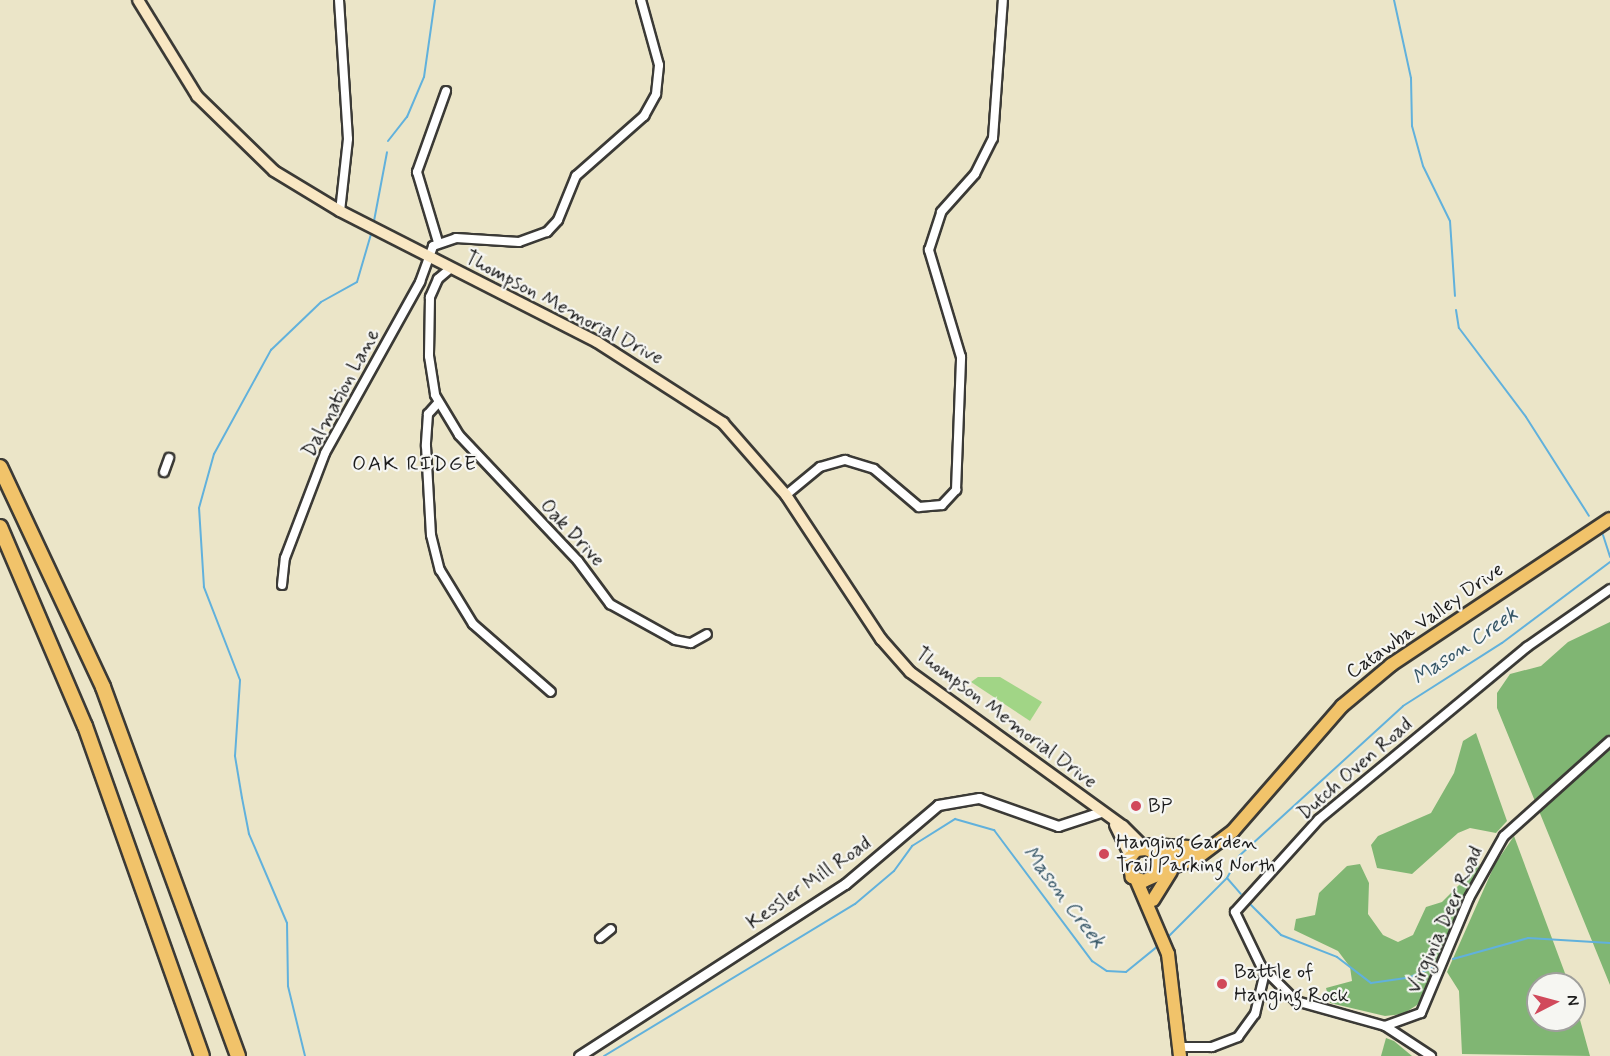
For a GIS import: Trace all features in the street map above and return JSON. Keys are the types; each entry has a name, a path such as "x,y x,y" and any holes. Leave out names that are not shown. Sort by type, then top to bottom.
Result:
{"highway":[{"path":"0,467 103,687 237,1056"},
{"path":"0,528 85,726 201,1056"}],"main road":[{"name":"Thompson Memorial Drive","path":"138,0 182,75 225,128 274,171 340,211 597,342 705,410 744,444 786,495 881,639 910,672 1148,849"},
{"name":"Catawba Valley Drive","path":"1136,879 1171,871 1233,831 1358,692 1409,652 1610,519"},
{"name":"Thompson Memorial Drive","path":"1111,820 1130,856"},
{"name":"Catawba Valley Drive","path":"1148,849 1202,849 1233,831"},
{"path":"1154,910 1155,875 1148,849 1130,856 1127,868 1154,910 1171,966 1180,1052"},
{"path":"1154,910 1171,871"}],"street":[{"path":"339,0 348,139 340,211"},
{"path":"446,91 417,168 438,242 519,242 554,226 576,176 638,124 656,94 657,53 640,0"},
{"path":"786,495 820,467 845,460 873,470 919,507 942,505 956,490 961,357 929,250 941,212 975,174 993,138 1003,0"},
{"name":"Dalmation Lane","path":"282,585 285,558 325,453 420,282 428,256 438,242"},
{"name":"Oak Drive","path":"451,268 438,279 429,307 432,386 438,403 477,458 578,561 610,604 675,640 691,643 707,634"},
{"path":"438,403 428,414 426,446 435,554 448,588 473,624 551,692"},
{"path":"164,472 169,458"},
{"name":"Dutch Oven Road","path":"1265,972 1235,916 1249,894 1363,781 1527,647 1610,589"},
{"name":"Virginia Deer Road","path":"1385,1026 1421,1013 1469,898 1504,836 1610,741"},
{"name":"Kessler Mill Road","path":"579,1056 845,884 938,805 979,798 1058,826 1101,812"},
{"path":"600,938 611,929"},
{"path":"1180,1052 1212,1047 1238,1037 1255,1014 1265,972 1302,1005 1385,1026 1431,1056"}],"green space":[{"path":"1610,622 1610,985 1497,708 1497,693 1510,674 1541,666 1568,642"},
{"path":"978,677 1000,677 1042,702 1030,721 971,682"},
{"path":"1476,733 1507,821 1496,833 1470,828 1458,833 1412,874 1377,868 1371,845 1378,836 1431,813 1454,773 1463,741"},
{"path":"1514,836 1565,972 1526,972 1526,1032 1583,1032 1590,1056 1462,1054 1459,991 1447,972 1495,864"},
{"path":"1360,864 1369,883 1368,914 1383,935 1398,942 1413,935 1426,907 1442,902 1480,864 1428,988 1417,1005 1403,1014 1385,1016 1330,1003 1326,988 1352,981 1350,967 1338,951 1294,930 1296,919 1315,915 1319,893 1347,866"},
{"path":"1386,1038 1394,1041 1412,1056 1381,1056"}],"waterway":[{"path":"388,141 407,117 424,77 435,0"},
{"path":"1394,0 1411,78 1412,126 1423,166 1450,221 1455,296"},
{"path":"374,221 387,152"},
{"path":"305,1056 288,986 287,923 249,834 242,798 235,756 240,680 204,587 199,508 214,454 271,350 321,302 357,282 371,234"},
{"path":"1456,310 1459,328 1526,417 1589,516"},
{"path":"1603,535 1610,557"},
{"name":"Mason Creek","path":"1167,938 1227,878 1239,856 1403,706 1502,643 1610,562"},
{"name":"Mason Creek","path":"604,1056 855,904 894,871 912,846 955,819 994,830 1092,961 1107,971 1126,972 1158,946"},
{"path":"1227,878 1241,894"},
{"path":"1249,903 1281,935 1337,957 1371,983 1408,978 1439,965"},
{"path":"1453,959 1528,938 1610,943"}],"place":[{"name":"BP","path":"1136,806"},
{"name":"Hanging Garden Trail Parking North","path":"1104,854"},
{"name":"Battle of Hanging Rock","path":"1222,984"}],"district":[{"name":"OAK RIDGE","path":"415,464"}]}
